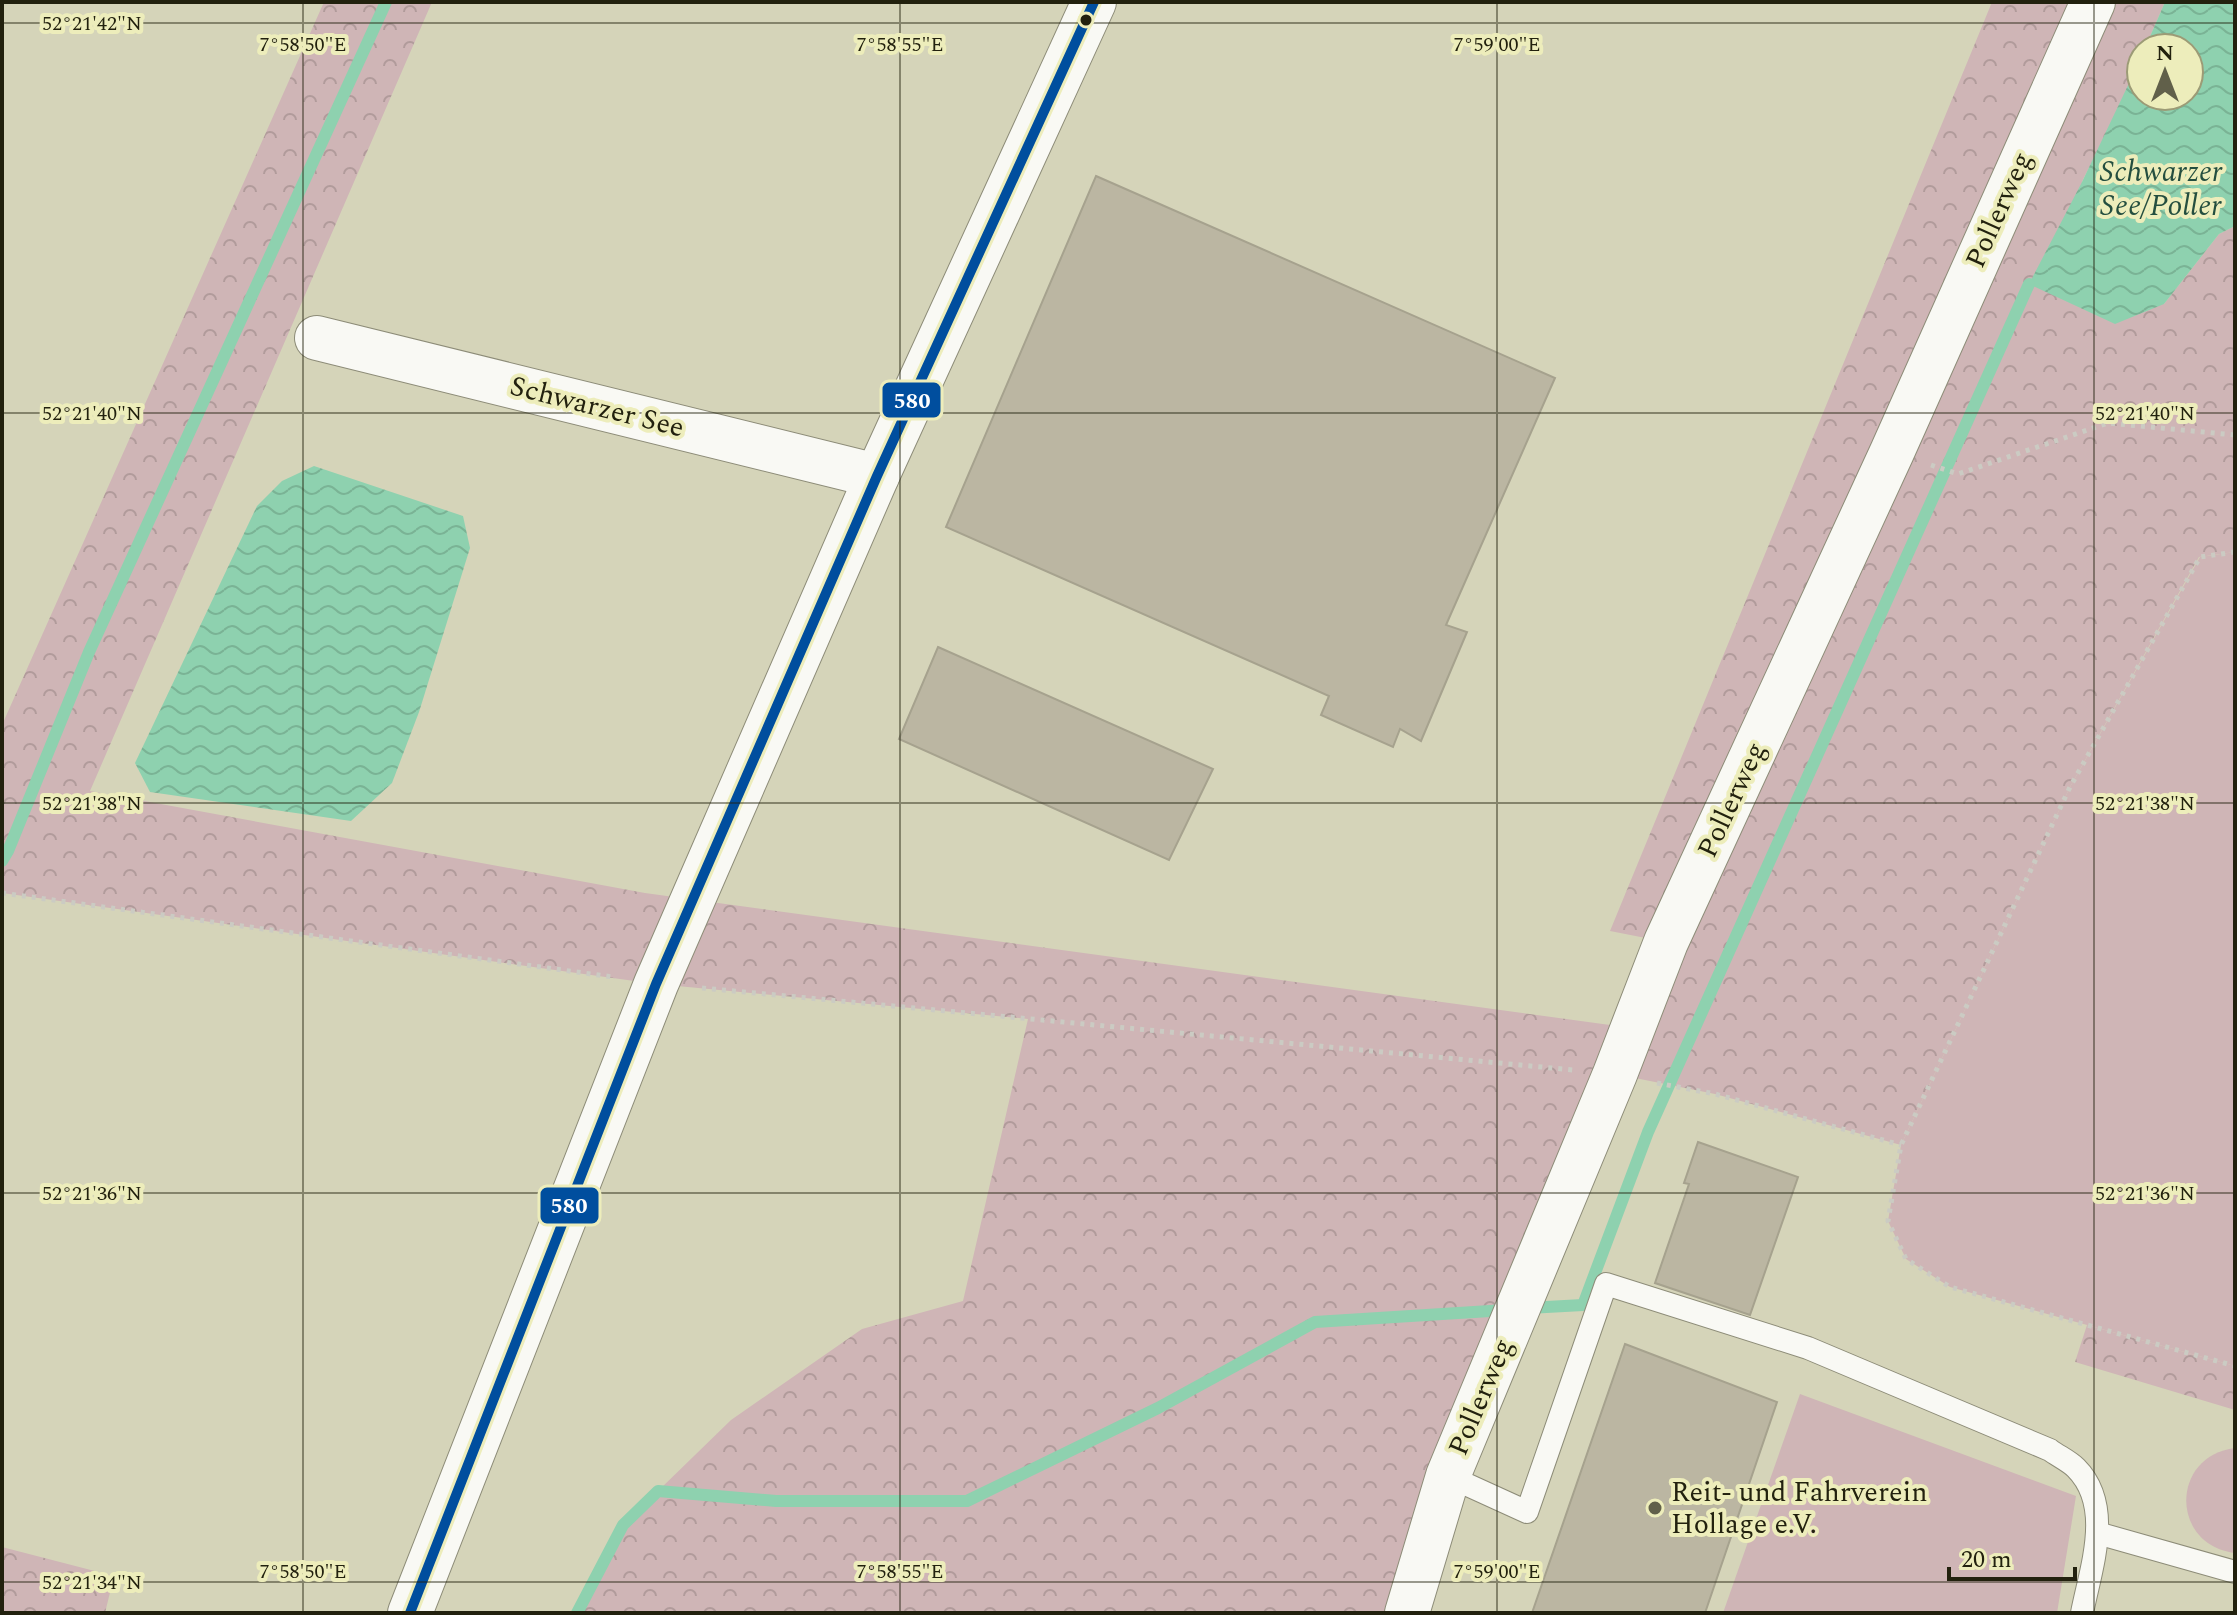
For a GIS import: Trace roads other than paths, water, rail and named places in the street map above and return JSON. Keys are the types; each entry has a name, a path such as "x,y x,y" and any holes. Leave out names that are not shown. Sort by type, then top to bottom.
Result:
{"street":[{"path":"410,1613 656,984 877,476 1094,2"},
{"name":"Pollerweg","path":"1407,1613 1448,1476 1615,1074 1666,942 1892,452 2093,2"},
{"name":"Schwarzer See","path":"317,338 877,476"}],"lane":[{"path":"1448,1476 1527,1512 1606,1284 1808,1348 2050,1450 2076,1468 2096,1496 2097,1533 2082,1613"},
{"path":"2097,1533 2235,1572"}],"water":[{"name":"Schwarzer See/Poller","path":"2165,2 2235,2 2235,226 2219,234 2164,304 2115,324 2029,284 2125,92 2125,112 2205,112 2205,32 2152,32"},
{"path":"314,466 463,516 470,548 419,712 392,783 351,821 150,792 135,763 257,506 282,481"}],"waterway":[{"path":"2,861 89,652 386,2"},
{"path":"1528,1308 1583,1305 1648,1132 2029,284"},
{"path":"577,1613 623,1525 658,1491 776,1501 967,1501 1158,1408 1315,1322 1506,1310"}],"place":[{"name":"Reit- und Fahrverein Hollage e.V.","path":"1655,1508"}]}
